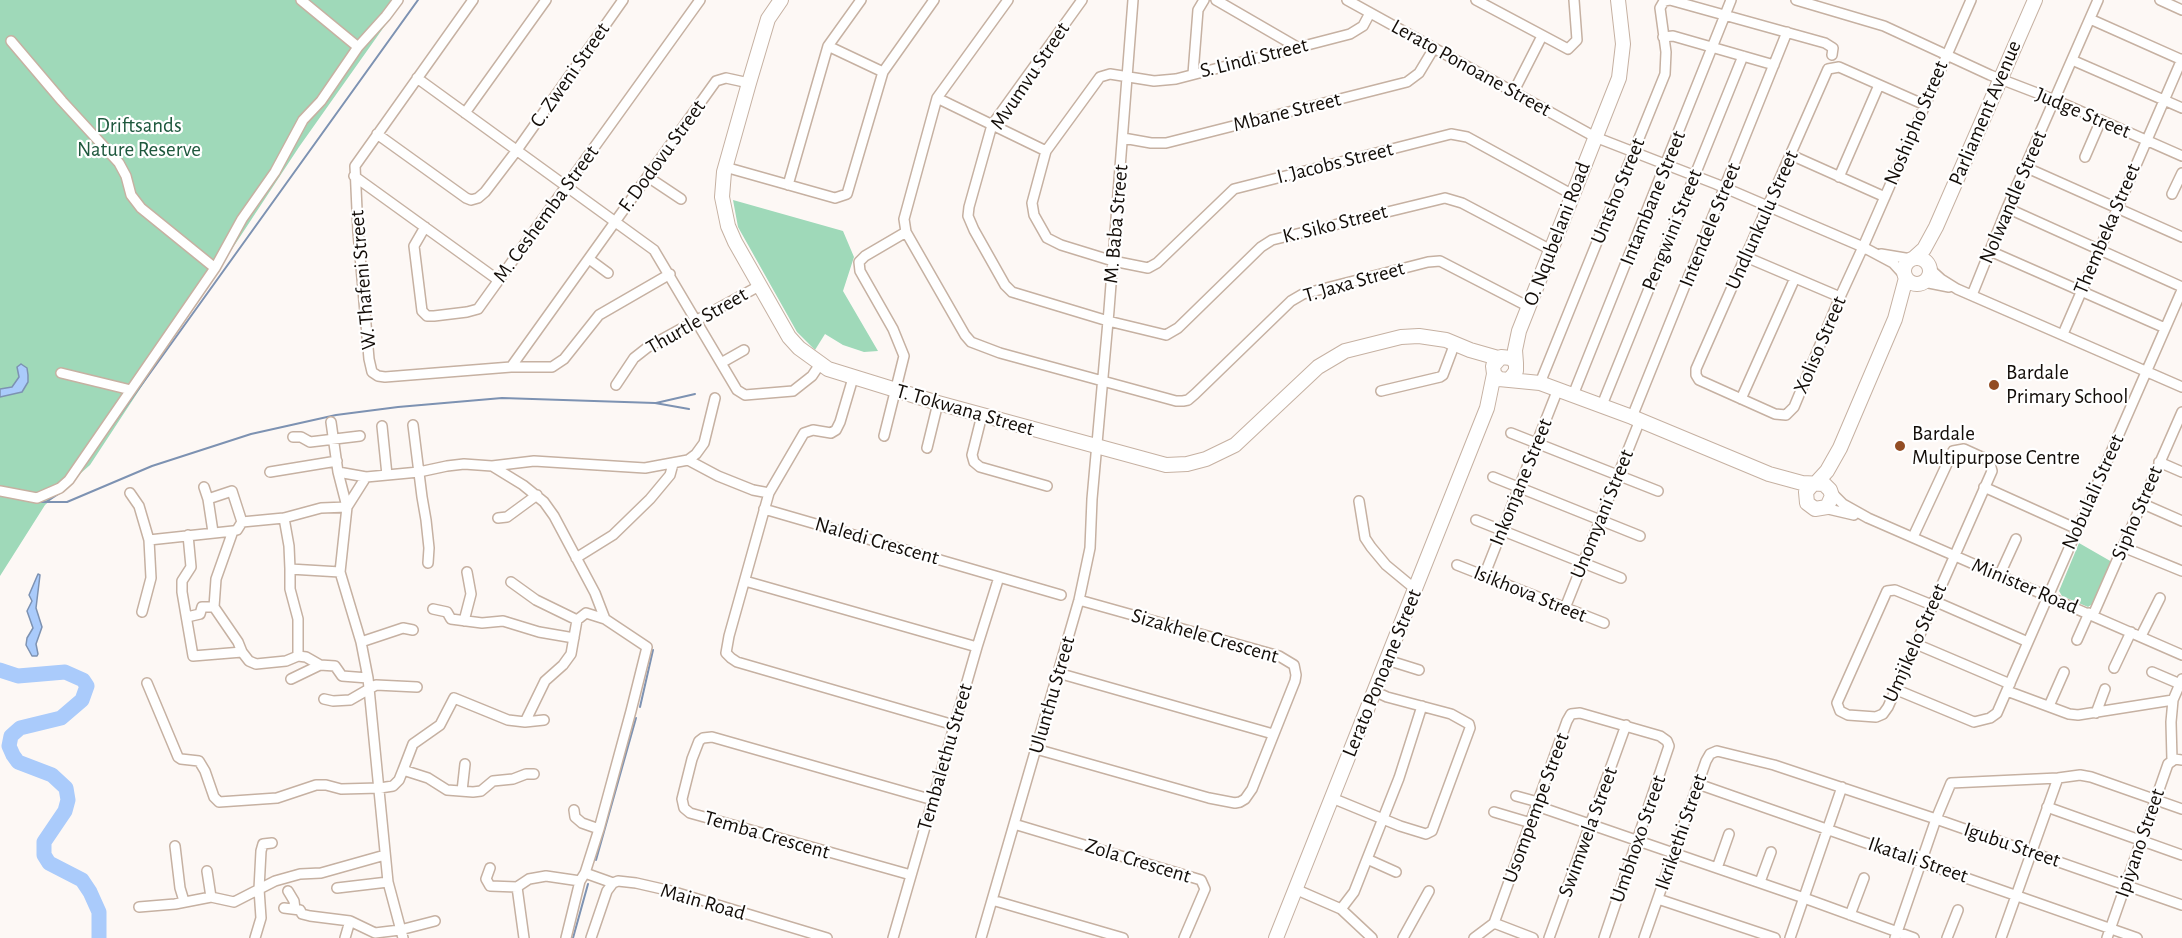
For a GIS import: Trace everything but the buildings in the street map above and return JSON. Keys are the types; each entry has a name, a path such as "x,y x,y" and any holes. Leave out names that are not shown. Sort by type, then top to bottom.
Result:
{"street":[{"path":"301,0 358,47"},
{"path":"0,491 37,498 60,488 75,472 215,268 242,219 275,172 303,120 321,101 358,47 398,0"},
{"name":"W. Thafeni Street","path":"473,0 356,163 354,176 369,359 374,375 385,377 511,367 555,366 564,359 599,315 670,274"},
{"path":"465,113 546,0"},
{"name":"C. Zweni Street","path":"377,134 471,200 482,196 623,0"},
{"name":"M. Ceshemba Street","path":"424,227 414,246 420,307 424,314 434,316 474,311 480,306 700,0"},
{"name":"T. Tokwana Street","path":"781,0 768,19 725,168 722,197 728,225 759,286 789,337 820,364 836,372 896,391 1097,448 1166,465 1187,464 1206,459 1235,445 1245,438 1306,377 1344,351 1401,337 1432,337 1455,343 1500,370"},
{"path":"788,185 828,46 861,0"},
{"path":"725,168 835,198 847,194 883,72 934,0"},
{"path":"1008,0 937,98 904,224 906,232 971,342 1103,381"},
{"name":"Mvumvu Street","path":"1082,0 992,125 969,216 974,230 1005,285 1017,295 1108,321"},
{"name":"M. Baba Street","path":"1097,448 1133,0"},
{"path":"1193,74 1198,10 1204,0"},
{"path":"1216,0 1297,46"},
{"name":"Lerato Ponoane Street","path":"1347,0 1595,137 1725,188 1876,253"},
{"path":"1476,0 1568,49 1577,40 1574,0"},
{"name":"O. Nqubelani Road","path":"1519,331 1515,350 1515,375 1500,370 1529,307 1615,88 1621,66 1623,44 1618,0"},
{"path":"1670,0 1830,45 1833,48 1832,55"},
{"name":"Untsho Street","path":"1540,383 1665,74 1660,8 1664,1 1670,0"},
{"name":"Intambane Street","path":"1573,395 1731,0"},
{"name":"Judge Street","path":"1796,0 1884,26 2000,79 2055,100 2182,156"},
{"path":"1957,0 1969,3"},
{"name":"Parliament Avenue","path":"1912,258 1924,249 1936,227 2035,0"},
{"name":"Nolwandle Street","path":"1972,295 2007,208 2098,0"},
{"path":"2160,0 2182,10"},
{"name":"Noshipho Street","path":"1863,247 1969,3"},
{"name":"S. Lindi Street","path":"1046,151 1100,77 1110,74 1163,82 1356,32 1363,26 1370,13"},
{"path":"2090,19 2182,60"},
{"name":"Intendele Street","path":"1636,419 1787,32"},
{"path":"1514,91 1542,36"},
{"path":"1663,37 1673,36 1774,64"},
{"path":"11,41 119,164 126,176 131,195 141,208 215,268"},
{"path":"828,46 883,72"},
{"name":"Mbane Street","path":"1123,138 1166,143 1407,82 1419,73 1434,48"},
{"name":"Pengwini Street","path":"1602,405 1743,56"},
{"path":"2072,60 2182,108"},
{"name":"Thembeka Street","path":"2063,334 2182,60"},
{"name":"Undlunkulu Street","path":"1696,375 1696,369 1826,73 1831,67 1839,67 1879,85"},
{"path":"417,78 654,250 737,390 745,395 793,390 812,376 820,364"},
{"name":"F. Dodovu Street","path":"511,367 716,81 726,78 749,83"},
{"path":"1839,177 1879,85 1925,105"},
{"path":"937,98 1046,151 1032,203 1034,215 1042,230 1052,241 1113,261"},
{"path":"2085,157 2101,120"},
{"name":"I. Jacobs Street","path":"1113,261 1148,268 1153,266 1234,189 1446,134 1460,134 1467,137 1573,195"},
{"path":"1791,155 1885,197"},
{"path":"2025,167 2182,237"},
{"path":"2172,194 2182,173"},
{"path":"354,176 498,280"},
{"path":"648,177 681,199"},
{"name":"K. Siko Street","path":"1108,321 1160,335 1171,333 1267,243 1437,199 1450,198 1462,203 1551,250"},
{"path":"2007,208 2182,288"},
{"name":"Parliament Avenue","path":"1929,267 1936,227"},
{"path":"884,436 903,367 903,351 860,271 859,262 865,256 906,232"},
{"name":"Xoliso Street","path":"1696,375 1702,382 1775,414 1781,416 1791,412 1863,247"},
{"path":"1990,251 2165,328"},
{"path":"1876,253 1922,259 1941,279 1957,289"},
{"path":"1876,253 1914,280 1957,289 2182,387"},
{"path":"1746,257 1840,297"},
{"path":"1912,258 1906,264 1914,280"},
{"path":"589,259 608,273"},
{"name":"T. Jaxa Street","path":"1103,381 1176,401 1188,400 1297,297 1428,262 1440,261 1448,264 1529,307"},
{"path":"1806,500 1806,492 1827,471 1840,448 1914,280 1929,276 1929,267"},
{"path":"1742,399 1795,278"},
{"name":"Thurtle Street","path":"616,385 640,353 759,286"},
{"name":"Nobulali Street","path":"1897,690 1974,722 1993,716 2009,687 2165,328 2177,313 2182,288"},
{"path":"1382,391 1440,377 1443,375 1455,343"},
{"path":"721,363 744,350"},
{"path":"1516,364 1540,383"},
{"path":"1500,370 1602,405 1769,474 1794,489 1812,507 1824,508 1831,502 1840,448"},
{"name":"Lerato Ponoane Street","path":"1276,938 1487,408 1500,370"},
{"path":"61,373 131,390"},
{"path":"853,378 836,430 831,433 813,430 804,433 769,493 726,649 728,655 736,662 954,725"},
{"name":"Inkonjane Street","path":"1484,576 1558,389"},
{"path":"338,472 366,477 419,472 464,464 492,466 534,461 645,468 673,464 688,460 701,450 715,398"},
{"path":"927,448 938,403"},
{"name":"Sipho Street","path":"2077,640 2123,547 2182,412"},
{"path":"982,415 972,455 974,462 980,467 1047,486"},
{"name":"Unomyani Street","path":"1565,608 1636,419"},
{"path":"331,422 338,472 347,507 340,572 361,642 368,683 388,882 401,934"},
{"path":"413,425 429,548 428,563"},
{"path":"382,426 387,475"},
{"path":"1511,433 1658,491"},
{"path":"293,437 301,437 310,442 360,436"},
{"name":"Ulunthu Street","path":"981,938 1079,600 1090,548 1097,448"},
{"name":"Umjikelo Street","path":"1912,537 1953,451 1964,449 1989,461 1992,471 1886,711 1876,717 1843,713 1838,709 1837,703 1887,591 1895,590 1933,603"},
{"path":"688,460 718,476 753,490 769,493"},
{"path":"270,472 337,461"},
{"path":"2159,462 2182,472"},
{"path":"576,558 613,535 650,499 670,475 673,464"},
{"path":"492,466 537,495 554,516 595,593 605,619"},
{"path":"1769,474 1824,484 1831,492"},
{"path":"347,507 366,477"},
{"path":"1493,477 1640,536"},
{"path":"204,487 213,532"},
{"path":"1984,487 2077,529"},
{"path":"208,499 232,491 242,522"},
{"name":"Minister Road","path":"1831,492 1844,504 1868,518 2182,654"},
{"path":"130,493 139,506 149,540 151,578 142,612"},
{"path":"498,518 507,517 537,495"},
{"path":"1359,501 1365,538 1400,578 1415,589"},
{"path":"2142,503 2182,520"},
{"path":"347,507 308,510 284,518 242,522 233,531 216,579 214,607 242,652 252,663 286,661 298,656 320,665 335,666 342,676 368,683 417,687"},
{"name":"Minister Road","path":"1824,508 1868,518"},
{"name":"Naledi Crescent","path":"765,509 1062,595"},
{"path":"284,518 289,546 290,589 298,620 298,656"},
{"path":"1476,520 1621,578"},
{"path":"149,540 233,531"},
{"path":"188,535 191,567 182,585 193,656 242,652"},
{"path":"2000,574 2016,539"},
{"path":"2123,547 2182,571"},
{"name":"Isikhova Street","path":"1457,565 1604,623"},
{"path":"290,569 340,572"},
{"path":"465,621 471,594 467,572"},
{"name":"Tembalethu Street","path":"893,938 999,577"},
{"path":"745,581 977,647"},
{"path":"511,582 536,600 577,620"},
{"path":"2141,636 2160,598"},
{"name":"Sizakhele Crescent","path":"1036,749 1209,798 1235,803 1245,800 1249,794 1296,675 1291,662 1279,656 1079,600"},
{"path":"1933,603 2028,642"},
{"path":"188,617 200,614 202,607 214,607"},
{"path":"433,609 447,612 451,619 490,623 503,621 539,632 574,638"},
{"path":"525,722 545,681 572,654 577,620 586,613 605,619 647,647 632,711 566,938"},
{"path":"361,642 403,628 413,630"},
{"path":"2114,668 2130,632"},
{"path":"1916,644 2072,715 2173,700"},
{"path":"1387,660 1419,670"},
{"path":"291,679 320,665"},
{"path":"2049,706 2064,672"},
{"path":"2152,672 2181,682 2173,700 2170,722 2177,760"},
{"path":"1058,673 1273,734"},
{"path":"147,682 178,757 199,760 214,797 219,802 277,798 316,785 341,789 393,786 399,780 413,744 440,725 454,698 508,720 525,722 544,720"},
{"path":"324,699 350,700 368,683"},
{"path":"2096,713 2105,689"},
{"path":"1332,798 1411,830 1426,834 1432,831 1462,753 1470,728 1469,724 1451,714 1387,697 1374,691"},
{"path":"1341,909 1354,892 1399,778 1422,706"},
{"name":"Usompempe Street","path":"1494,923 1571,714 1580,713 1626,725 1660,736 1667,741"},
{"name":"Swimwela Street","path":"1550,938 1626,725"},
{"name":"Temba Crescent","path":"911,875 690,813 684,808 682,799 692,759 699,741 712,737 933,800"},
{"name":"Umbhoxo Street","path":"1604,938 1670,747 1667,741"},
{"name":"Ikrikethi Street","path":"1644,938 1710,753 1717,751 1774,765 1842,787"},
{"name":"Ipiyano Street","path":"2108,933 2154,799 2168,764 2177,760"},
{"path":"462,791 465,764"},
{"path":"403,770 434,782 447,790 462,791 481,791 493,782 534,774"},
{"path":"1896,935 1950,784 2086,776 2182,809"},
{"path":"2001,938 2058,778"},
{"name":"Ikatali Street","path":"1698,784 2016,894 2108,933 2137,938"},
{"path":"1790,938 1842,787"},
{"name":"Igubu Street","path":"1842,787 2182,905"},
{"path":"1516,796 1591,825 1804,898 1896,935 1914,938"},
{"path":"2046,807 2182,855"},
{"path":"574,810 575,817 582,823 599,829"},
{"path":"1494,812 1531,823"},
{"name":"Zola Crescent","path":"1014,824 1201,880 1205,890 1184,938"},
{"path":"1717,868 1729,834"},
{"path":"255,938 261,918 259,890 262,846 272,843"},
{"path":"175,846 180,888 184,901"},
{"path":"1760,882 1771,852"},
{"path":"139,907 175,904 211,897 234,902 242,900 275,881 300,874 321,873 385,855"},
{"path":"1367,859 1396,872"},
{"path":"490,868 486,879 490,886 517,886 524,938"},
{"path":"207,870 211,897"},
{"name":"Main Road","path":"517,886 529,879 546,876 583,877 613,883 618,881 636,884 671,891 827,938"},
{"path":"1850,915 1864,878"},
{"path":"338,888 388,882"},
{"path":"591,938 607,891 613,883"},
{"path":"1295,889 1341,909 1372,938"},
{"path":"288,891 294,901 295,909"},
{"path":"1403,938 1429,891"},
{"path":"1658,899 1775,938"},
{"path":"992,900 1124,938"},
{"path":"284,908 300,910 302,914 310,916 350,921 375,933 401,934 435,921"},
{"path":"1947,938 1958,910"},
{"path":"345,938 350,921"},
{"path":"1474,938 1494,923 1518,935 1533,938"},
{"path":"788,938 792,928"},
{"path":"366,938 375,933"}],"green space":[{"name":"Driftsands Nature Reserve","path":"0,0 403,0 299,147 90,465 45,505 0,576"},
{"path":"733,200 843,231 854,257 843,291 878,351 864,352 843,345 825,334 815,350 797,332 738,227"},
{"path":"2079,543 2112,562 2094,603 2088,607 2062,596 2059,591"}],"water":[{"path":"21,364 27,368 28,375 28,382 22,392 0,397 0,389 12,387 19,377 17,367"},
{"path":"38,574 40,575 36,608 42,627 36,644 38,654 32,656 26,645 33,628 27,611 32,601 29,595"}],"waterway":[{"path":"112,426 418,0"},
{"path":"656,403 695,394"},
{"path":"39,502 67,502 152,466 251,434 336,415 502,398 655,403 689,409"},
{"path":"46,502 63,491"},
{"path":"640,707 653,650"},
{"path":"0,670 18,676 65,672 83,680 87,686 82,700 61,718 20,728 11,736 9,746 18,762 52,775 66,788 68,800 65,811 44,842 44,855 49,863 82,880 90,892 99,912 99,938"},
{"path":"596,860 636,718"},
{"path":"573,938 588,884"}],"place":[{"name":"Bardale Primary School","path":"1994,385"},
{"name":"Bardale Multipurpose Centre","path":"1900,446"}]}
